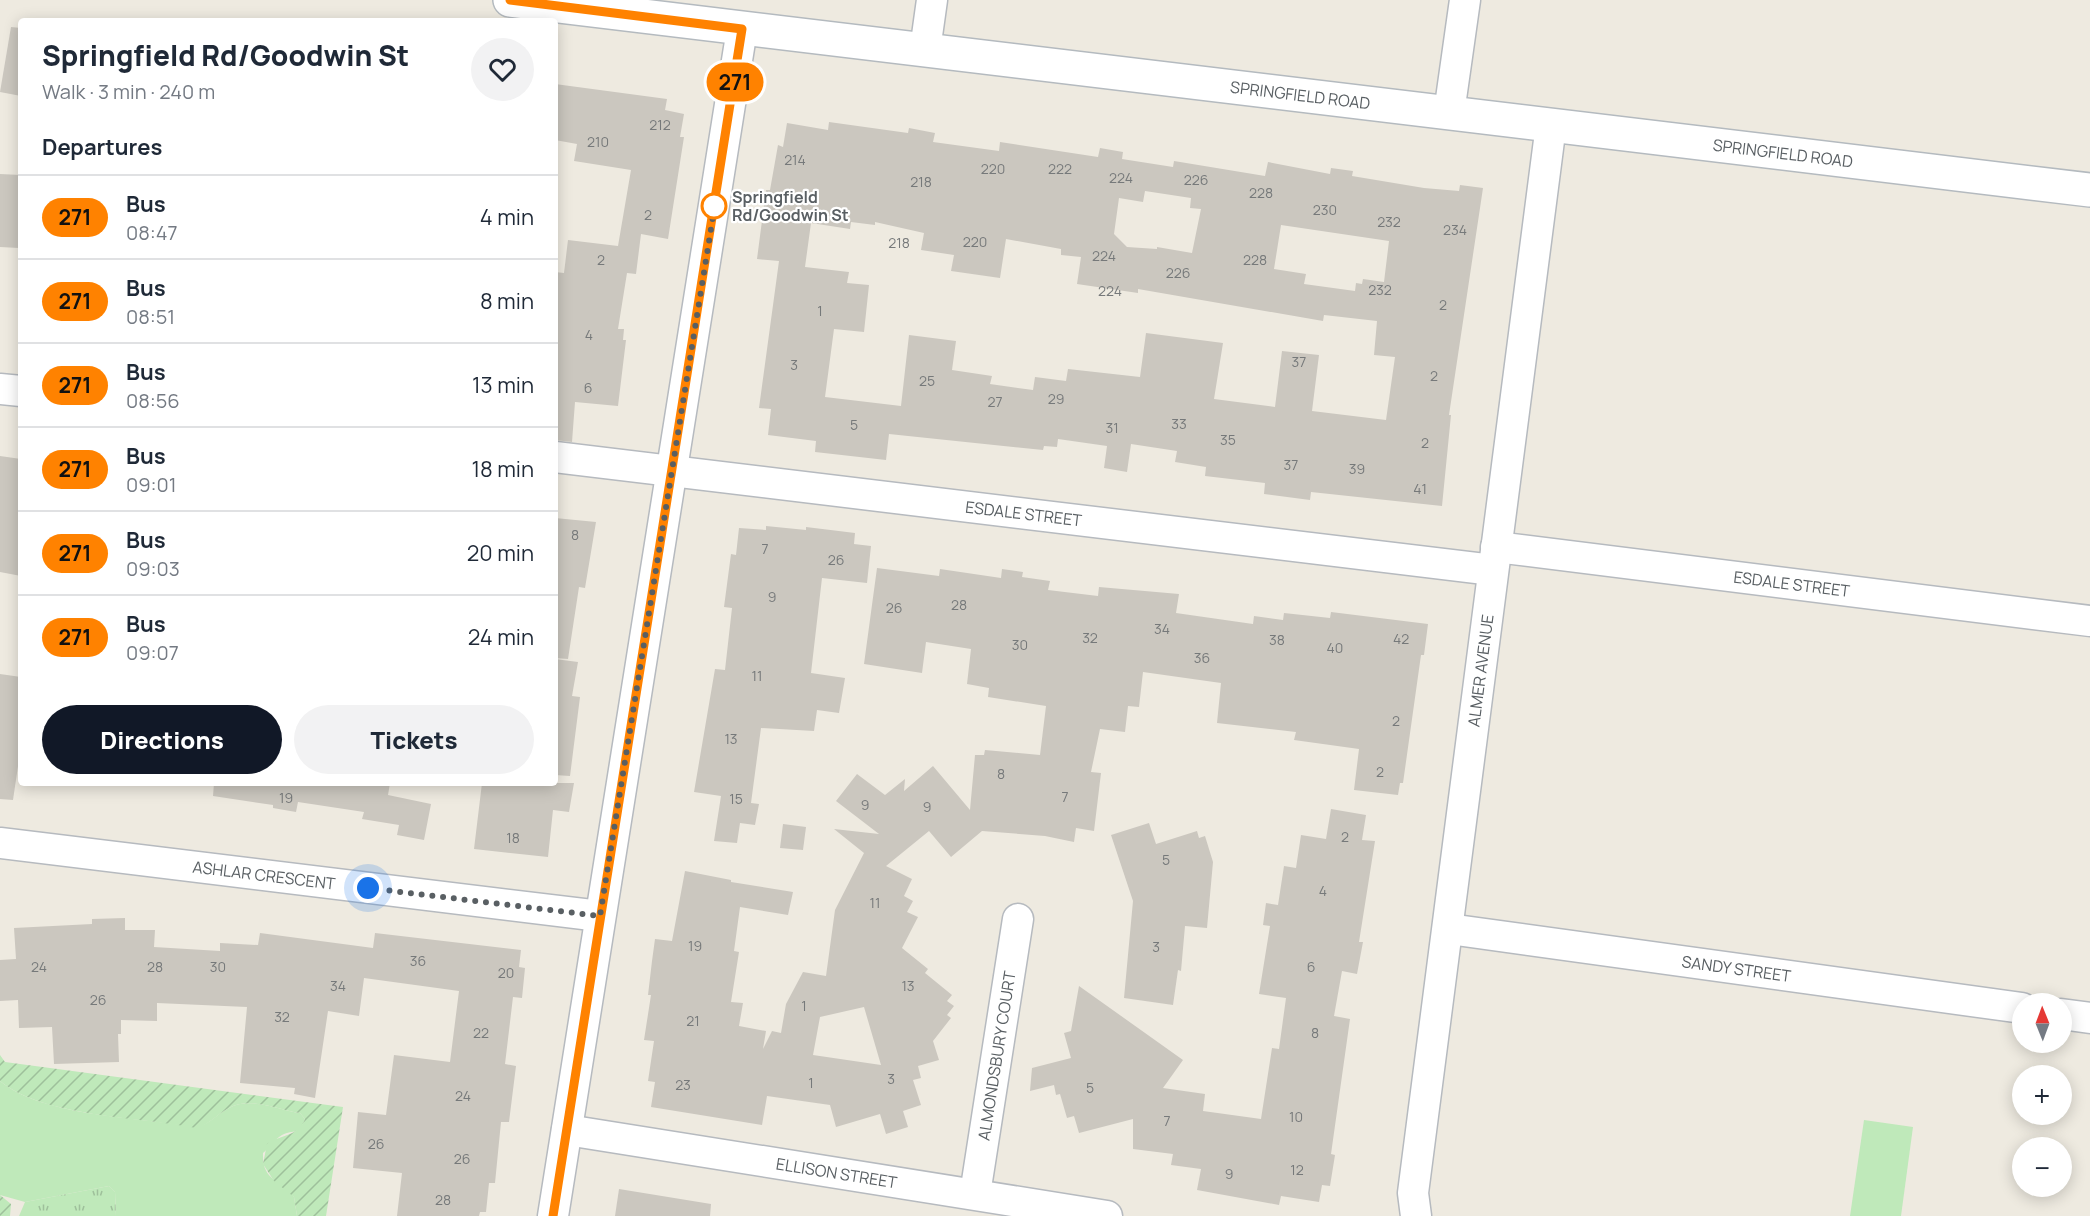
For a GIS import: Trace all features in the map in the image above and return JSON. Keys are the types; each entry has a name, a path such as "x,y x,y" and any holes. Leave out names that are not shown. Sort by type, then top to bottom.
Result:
{"main road":[{"name":"SPRINGFIELD ROAD","path":"510,0 2090,190"}],"street":[{"path":"925,50 932,0"},
{"path":"1449,113 1465,0"},
{"path":"553,1216 742,29"},
{"name":"ALMER AVENUE","path":"1416,1216 1413,1192 1449,928 1494,559 1551,125"},
{"path":"0,389 18,391"},
{"name":"ESDALE STREET","path":"558,457 2090,621"},
{"name":"ASHLAR CRESCENT","path":"0,843 600,916"},
{"name":"ALMONDSBURY COURT","path":"975,1194 1018,919"},
{"name":"SANDY STREET","path":"1449,928 2012,1007"},
{"path":"2072,1016 2090,1018"},
{"name":"ELLISON STREET","path":"567,1130 1107,1216"}],"green space":[{"path":"0,1055 5,1062 343,1107 326,1216 297,1216 294,1197 274,1181 263,1164 267,1144 294,1132 302,1125 305,1119 300,1113 246,1103 229,1108 196,1128 66,1109 19,1093 0,1081"},
{"path":"0,1081 18,1093 66,1109 196,1127 205,1124 229,1108 246,1103 300,1113 305,1119 301,1128 279,1137 263,1153 263,1162 269,1175 294,1197 297,1216 116,1216 115,1192 109,1186 25,1202 0,1195"},
{"path":"1864,1120 1913,1127 1901,1216 1850,1216"},
{"path":"109,1186 115,1192 116,1216 19,1216 25,1202"},
{"path":"0,1195 11,1204 10,1216 0,1216"}],"building":[{"path":"11,27 18,28 18,95 0,92"},
{"path":"558,84 667,99 665,110 684,114 680,137 684,137 668,239 641,234 636,274 627,273 618,329 624,329 623,340 626,340 618,406 575,402 572,442 558,440 558,272 564,273 568,240 618,246 631,170 574,161 577,144 558,141"},
{"path":"829,122 908,133 909,128 935,133 933,142 999,151 1000,142 1098,157 1100,148 1123,152 1122,159 1173,167 1174,161 1265,176 1268,162 1330,174 1331,168 1353,171 1352,176 1424,188 1459,191 1460,185 1483,188 1449,415 1451,415 1442,506 1311,492 1310,500 1264,494 1265,483 1205,476 1206,467 1175,462 1177,451 1131,444 1127,472 1104,468 1107,446 1058,439 1057,447 1044,446 1043,450 889,434 886,460 815,452 816,441 768,435 771,409 759,408 779,261 757,259 766,190 770,190 778,145 783,147 787,123 828,130","holes":["1145,191 1191,198 1190,208 1201,209 1192,253 1157,247 1157,249 1127,247 1114,234 1119,198 1143,202","851,222 875,225 875,222 924,233 921,250 954,255 951,271 1000,278 1006,239 1061,249 1061,255 1081,257 1077,284 1138,293 1138,289 1323,321 1324,315 1377,321 1374,355 1395,357 1386,420 1312,411 1319,355 1282,351 1275,407 1214,399 1223,343 1146,333 1140,377 1068,369 1066,381 1035,377 1033,390 990,384 992,376 952,370 956,341 909,335 901,406 825,397 834,329 864,332 869,285 847,283 849,272 805,267 811,223 850,229","1281,225 1389,241 1384,282 1363,279 1362,284 1356,283 1355,291 1304,284 1306,274 1274,269"]},
{"path":"0,174 18,175 18,248 0,247"},
{"path":"0,456 18,459 18,575 0,572"},
{"path":"558,518 596,522 585,588 579,587 568,659 558,658"},
{"path":"766,526 806,530 806,527 855,533 854,544 871,546 867,583 822,578 811,673 845,678 839,713 817,710 814,731 761,728 751,803 759,804 755,825 740,823 737,843 714,841 721,796 694,792 715,669 725,670 732,608 724,607 731,554 736,555 739,528 766,530"},
{"path":"877,568 939,576 940,569 1001,578 1002,569 1023,572 1022,577 1050,581 1048,590 1098,596 1099,587 1179,594 1176,613 1253,624 1254,616 1283,620 1284,613 1330,618 1331,612 1428,624 1424,655 1421,655 1403,783 1400,783 1398,795 1354,790 1359,749 1294,740 1296,732 1217,723 1221,683 1143,672 1139,707 1128,706 1125,732 1100,729 1091,772 1101,773 1094,831 1076,828 1074,842 1045,836 982,831 951,857 929,831 886,866 912,879 904,896 913,901 907,912 918,917 902,948 928,969 925,973 952,995 947,1001 954,1006 947,1015 951,1018 933,1041 939,1060 918,1066 921,1078 913,1080 921,1105 903,1111 908,1127 886,1134 880,1114 836,1127 830,1105 767,1096 762,1125 651,1107 655,1082 648,1081 654,1041 644,1040 651,995 648,995 655,939 672,941 685,871 731,880 731,882 793,892 788,915 740,907 734,951 739,952 731,1002 743,1003 739,1026 766,1031 763,1049 772,1031 781,1033 786,1004 803,972 826,976 835,910 864,853 834,829 879,834 836,801 857,774 885,795 905,779 904,791 933,766 970,810 975,755 984,755 985,750 1040,755 1046,706 988,697 989,688 967,684 971,649 926,642 922,673 864,664","holes":["864,1007 881,1065 813,1055 820,1017"]},
{"path":"558,659 578,662 572,696 580,697 570,776 558,775"},
{"path":"0,674 18,677 18,766 13,800 0,799"},
{"path":"558,783 574,783 569,812 553,810 548,857 474,849 482,786 558,786"},
{"path":"214,786 390,786 388,795 431,804 424,840 397,835 399,825 362,819 364,812 298,802 296,812 273,808 273,805 213,796"},
{"path":"1331,809 1366,815 1362,840 1375,841 1359,942 1363,942 1357,974 1342,971 1334,1016 1350,1019 1331,1154 1335,1155 1330,1186 1322,1185 1319,1202 1281,1196 1279,1205 1197,1190 1201,1169 1171,1165 1173,1154 1133,1149 1133,1119 1079,1133 1074,1116 1067,1118 1060,1094 1056,1095 1054,1085 1030,1091 1032,1068 1071,1058 1064,1033 1071,1031 1079,986 1183,1060 1163,1088 1205,1094 1203,1111 1261,1119 1272,1048 1279,1049 1286,998 1259,994 1270,926 1263,925 1266,903 1278,905 1284,866 1296,868 1301,835 1326,839"},
{"path":"1149,823 1156,844 1197,831 1199,838 1205,836 1213,862 1207,928 1185,926 1181,971 1178,970 1173,1005 1124,998 1133,901 1111,835"},
{"path":"783,824 806,827 803,850 780,848"},
{"path":"125,918 125,930 155,930 154,947 220,951 220,943 258,945 260,933 373,948 375,933 521,950 519,967 525,968 522,998 513,997 505,1064 516,1066 509,1122 501,1122 495,1183 489,1183 486,1212 480,1212 479,1216 397,1216 402,1173 353,1168 358,1112 386,1115 394,1055 450,1062 459,991 364,978 359,1016 328,1011 315,1098 294,1094 295,1088 240,1083 247,1007 157,1003 157,1021 121,1020 121,1034 118,1034 119,1062 54,1064 52,1027 19,1028 18,1000 0,1001 0,960 16,959 14,928 92,924 92,919"},
{"path":"619,1189 711,1204 710,1216 615,1216"}],"bus line":[{"name":"271","path":"510,0 742,29 553,1216"}],"place":[{"name":"Springfield Rd/Goodwin St","path":"714,206"}],"route":[{"path":"368,888 600,916 716,198 714,206"}]}
